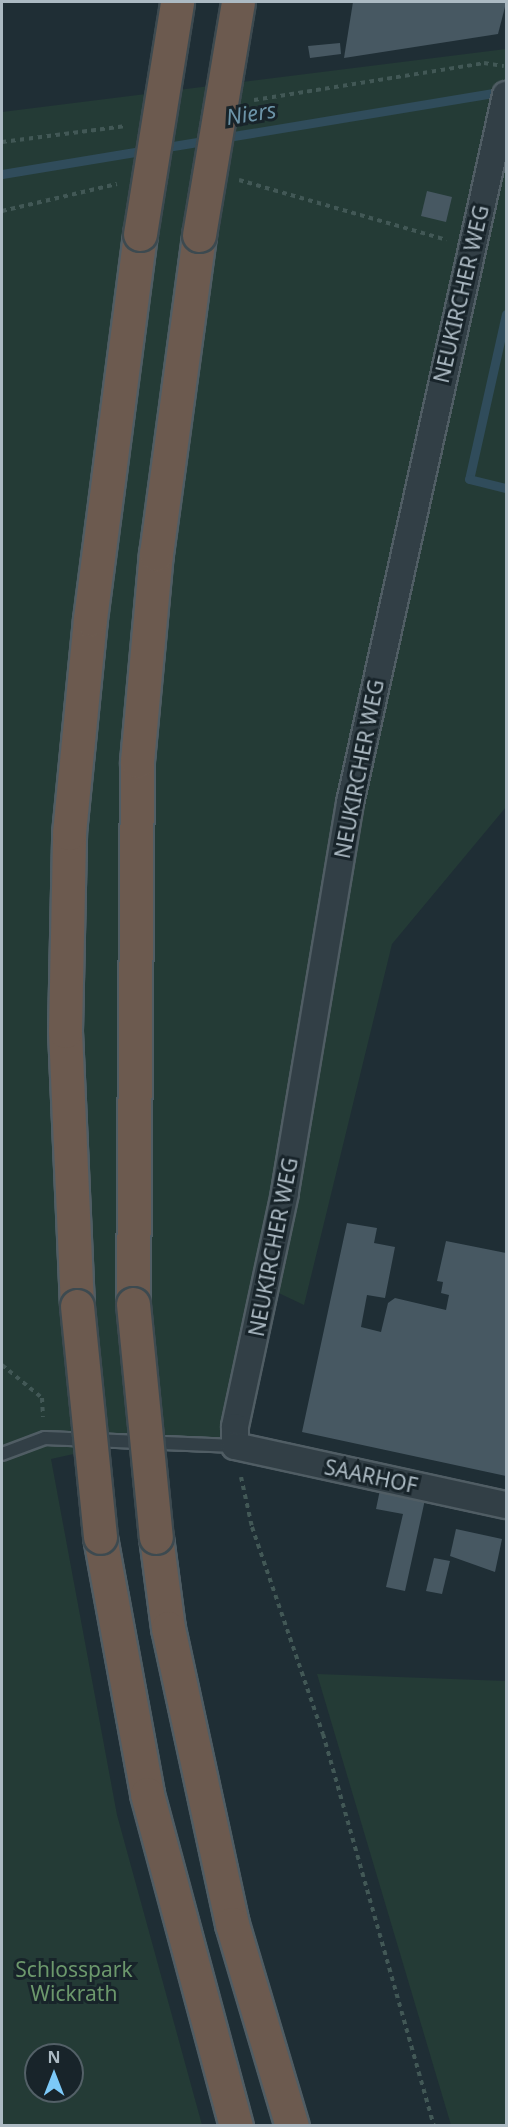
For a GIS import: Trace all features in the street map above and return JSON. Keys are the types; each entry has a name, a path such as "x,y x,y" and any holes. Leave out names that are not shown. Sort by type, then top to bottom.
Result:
{"highway":[{"path":"177,2 140,234 90,619 69,833 65,1031 77,1306 100,1537 147,1794 237,2126"},
{"path":"238,2 199,235 156,554 137,761 134,1304 156,1537 170,1639 230,1912 292,2126"}],"street":[{"name":"NEUKIRCHER WEG","path":"235,1446 285,1193 350,804 507,95"},
{"name":"SAARHOF","path":"235,1446 507,1505"}],"lane":[{"path":"2,1454 45,1437 235,1446"}],"path":[{"path":"2,1365 42,1398"},
{"path":"235,1446 252,1527 323,1734 434,2126"}],"green space":[{"name":"Schlosspark Wickrath","path":"506,49 506,807 392,944 304,1305 268,1288 235,1446 101,1448 51,1459 117,1815 202,2125 2,2125 2,112"},
{"path":"317,1674 506,1681 506,2125 451,2125"}],"building":[{"path":"353,2 506,3 498,34 344,58"},
{"path":"340,43 341,54 310,58 308,46"},
{"path":"427,191 452,197 446,222 421,216"},
{"path":"347,1223 377,1228 374,1243 395,1247 385,1298 367,1295 361,1327 381,1332 388,1303 395,1298 446,1310 449,1295 441,1293 443,1282 437,1281 446,1241 506,1253 506,1476 302,1432"},
{"path":"381,1485 426,1495 405,1591 386,1587 403,1514 376,1509"},
{"path":"456,1529 502,1539 495,1572 450,1556"},
{"path":"434,1558 450,1561 442,1594 426,1591"}],"waterway":[{"name":"Niers","path":"161,148 505,91"},
{"name":"Niers","path":"2,174 147,150"},
{"path":"506,314 469,479 506,488"}]}
